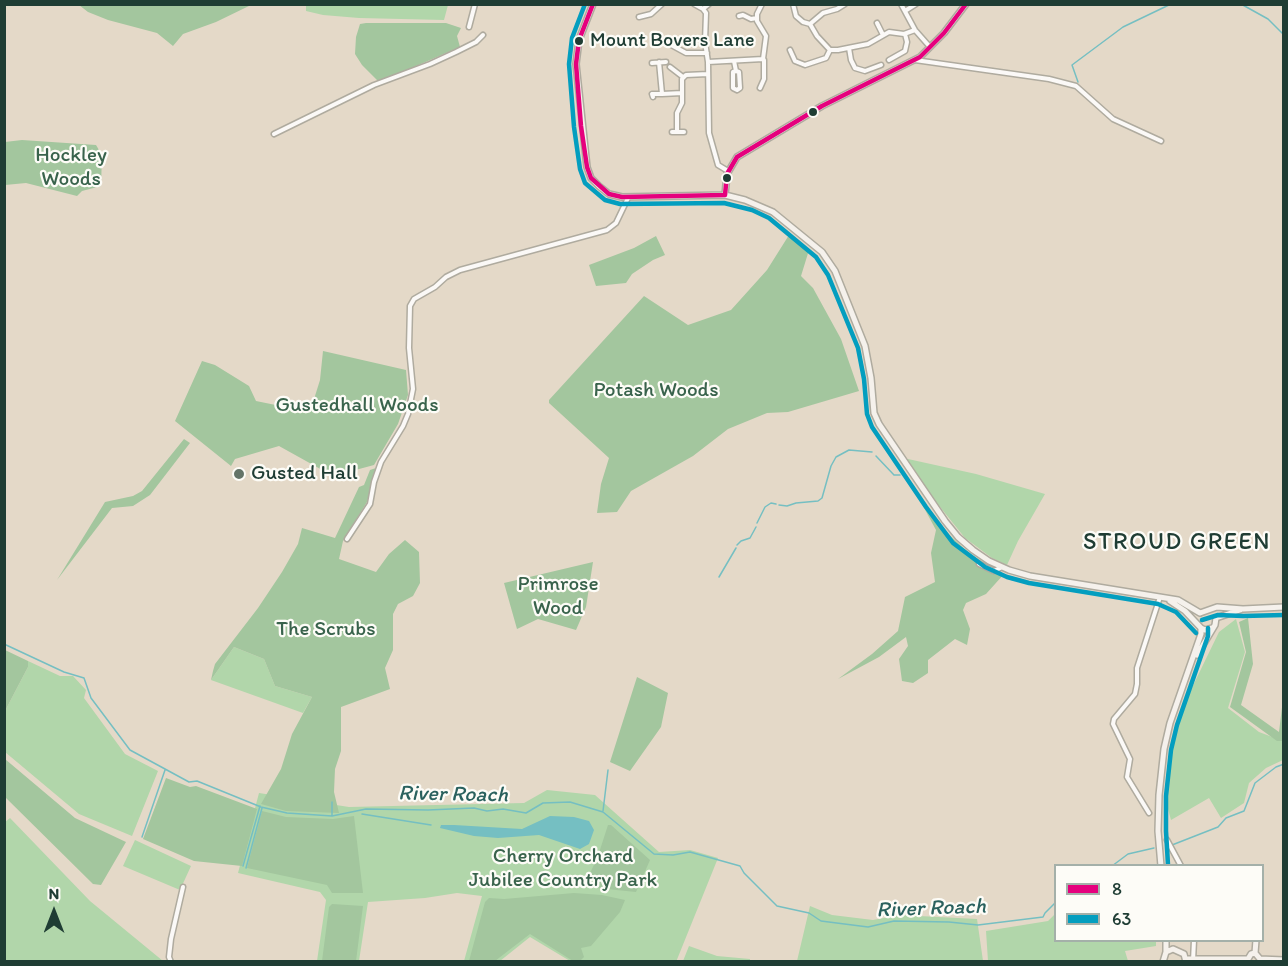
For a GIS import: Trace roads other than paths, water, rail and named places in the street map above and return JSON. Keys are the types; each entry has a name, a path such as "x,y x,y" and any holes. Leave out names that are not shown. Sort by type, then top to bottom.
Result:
{"main road":[{"path":"593,4 579,40 576,64 587,167 591,178 609,194 628,198 725,195 745,200 773,212 822,252 830,262 865,346 874,413 879,424 932,503 958,537 973,550 1002,567 1030,576 1178,600 1200,613"},
{"path":"725,195 728,171 737,157 849,92 924,54 966,4"},
{"path":"1160,597 1180,606 1201,628 1201,634 1170,723 1161,769 1158,831 1161,864"},
{"path":"1200,613 1217,607 1284,608"},
{"path":"1186,675 1216,618 1243,609"},
{"path":"1208,610 1216,618"},
{"path":"1197,622 1200,613"},
{"path":"1201,628 1205,630 1212,628"},
{"path":"1163,962 1168,942"},
{"path":"1169,942 1173,949"},
{"path":"1256,942 1255,953 1260,960 1284,960"},
{"path":"1166,952 1173,949 1181,951 1190,960 1248,960 1251,954 1255,953"}],"street":[{"path":"469,27 475,4"},
{"path":"639,17 647,16 662,4"},
{"path":"694,4 704,9 706,13 705,42 708,62 710,133 718,165 728,171"},
{"path":"704,9 709,4"},
{"path":"760,88 764,78 766,36 757,18 762,4"},
{"path":"793,4 795,16 802,22 810,24 830,50"},
{"path":"810,24 823,13 845,4"},
{"path":"901,4 915,30 931,48"},
{"path":"905,11 916,4"},
{"path":"739,16 757,18"},
{"path":"877,23 883,35"},
{"path":"830,50 868,44 889,32 905,34 915,30"},
{"path":"889,60 905,51 907,42 905,34"},
{"path":"274,134 374,85 456,52 476,42 483,35"},
{"path":"664,48 665,41 686,53 707,53"},
{"path":"849,48 855,68 865,71 881,65"},
{"path":"790,50 800,67 822,60 828,56 830,50"},
{"path":"924,54 926,62"},
{"path":"708,62 764,59"},
{"path":"915,60 1049,79 1076,86 1113,119 1161,141"},
{"path":"734,61 736,70 739,72 740,88 737,90 733,88 733,72 736,70"},
{"path":"659,62 662,94"},
{"path":"652,63 666,62"},
{"path":"670,67 683,77"},
{"path":"683,77 689,74 708,74"},
{"path":"683,77 682,105 676,116 675,132 684,132"},
{"path":"653,97 652,94 682,93"},
{"path":"347,539 370,504 381,462 408,414 413,390 410,306 414,299 460,270 607,230 616,223 628,198"},
{"path":"979,564 994,571 1002,567"},
{"path":"1149,813 1127,777 1130,759 1113,724 1135,694 1137,668 1160,597"},
{"path":"1167,840 1180,864"},
{"path":"171,962 169,957 171,939 183,887"},
{"path":"1190,960 1194,942"}],"water":[{"path":"550,816 574,817 589,821 594,830 589,844 580,849 539,835 498,838 474,836 440,828 441,825 454,825 522,829"}],"waterway":[{"path":"1078,82 1072,65 1123,27 1171,4"},
{"path":"1241,4 1268,19 1284,35"},
{"path":"779,505 787,506 818,501 822,498 831,466 836,457 849,450 872,452"},
{"path":"876,456 894,475 900,475"},
{"path":"757,523 765,507 771,503 776,504"},
{"path":"737,545 750,538 756,527"},
{"path":"719,577 736,548"},
{"name":"River Roach","path":"4,644 64,672 84,678 91,698 130,750 189,782 197,781 261,807 287,813 332,816 366,809 474,808 526,813 543,803 570,802 603,812 654,854 673,855 690,852 740,866 744,873 777,906 809,913 821,921 868,927 894,921 978,925 1043,917 1054,904"},
{"name":"River Roach","path":"1172,845 1218,827 1226,818 1244,811 1255,783 1276,767 1284,764"},
{"path":"142,837 165,770"},
{"path":"603,811 608,770"},
{"path":"332,802 332,816"},
{"path":"243,866 260,806"},
{"path":"246,868 262,808"},
{"path":"362,814 431,825"},
{"name":"River Roach","path":"1115,864 1128,854 1154,848"}],"place":[{"name":"Mount Bovers Lane","path":"579,41"},
{"name":"Gusted Hall","path":"239,474"}],"district":[{"name":"STROUD GREEN","path":"1177,543"}],"park label":[{"name":"Hockley Woods","path":"71,168"},
{"name":"Potash Woods","path":"656,391"},
{"name":"Gustedhall Woods","path":"357,406"},
{"name":"Primrose Wood","path":"558,597"},
{"name":"The Scrubs","path":"326,630"},
{"name":"Cherry Orchard Jubilee Country Park","path":"563,869"}]}
